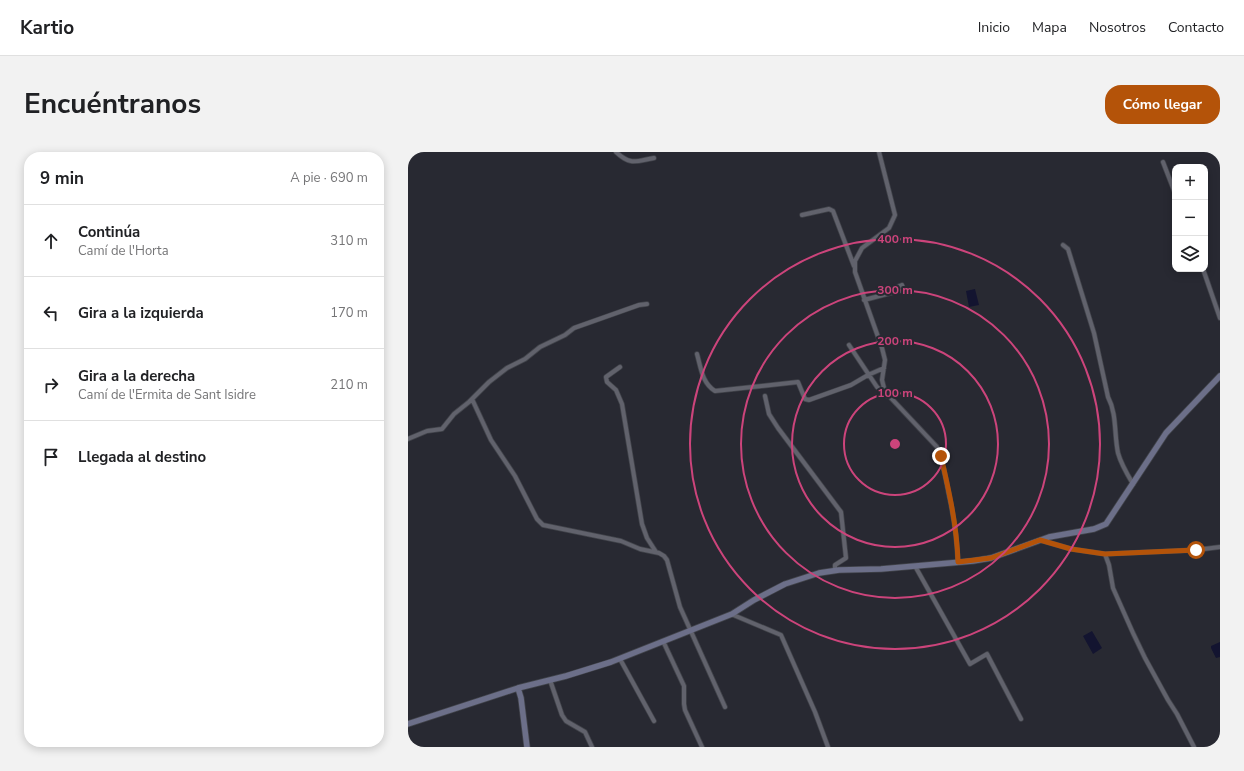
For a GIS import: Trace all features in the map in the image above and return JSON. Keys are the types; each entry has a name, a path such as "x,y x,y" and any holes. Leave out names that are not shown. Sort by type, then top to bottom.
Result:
{"main road":[{"path":"408,724 518,688 550,680 620,658 731,614 785,584 819,573 835,570 915,566 991,558 1040,540 1094,529 1106,524 1166,432 1220,376"},
{"path":"518,688 521,698 527,747"}],"street":[{"path":"616,152 624,159 633,162 654,158"},
{"path":"879,152 895,215 889,228 862,248 855,261 855,272 882,348 885,360 882,380 884,388 891,398 937,447 941,456 954,519 958,562"},
{"path":"1163,162 1172,184"},
{"path":"802,215 829,209 833,211 855,268"},
{"path":"1064,245 1068,249 1094,333 1108,397 1113,406 1118,452 1121,464 1133,484"},
{"path":"1204,272 1220,318"},
{"path":"864,300 895,291"},
{"path":"408,439 427,431 442,429 454,414 500,373 525,359 547,343 565,335 574,328 647,304"},
{"path":"849,345 877,387 891,398"},
{"path":"697,354 705,382 715,391 798,382 805,399 809,400 851,385 884,368"},
{"path":"620,367 606,377 607,382 616,390 622,404 642,524 647,538 656,552"},
{"path":"765,396 769,414 778,428 841,512 846,558 835,565 835,570"},
{"path":"472,399 491,440 515,476 537,519 543,525 621,541 640,549 656,552 664,556 667,560 680,607 725,707"},
{"path":"1040,540 1071,549 1105,554 1196,550 1220,547"},
{"path":"1105,554 1109,565 1113,588 1133,633 1145,658 1194,747"},
{"path":"915,566 970,664 986,654 1021,719"},
{"path":"731,614 781,635 815,712 828,747"},
{"path":"662,641 684,686 685,710 702,747"},
{"path":"620,658 654,720"},
{"path":"550,680 562,715 566,720 585,732 592,747"}],"shaded area":[{"path":"975,289 979,305 969,307 966,291"},
{"path":"1092,631 1102,648 1093,654 1083,636"},
{"path":"1220,642 1220,657 1216,658 1211,646"}],"route":[{"path":"941,456 952,511 957,543 958,562 991,558 1040,540 1071,549 1105,554 1196,550"}]}
